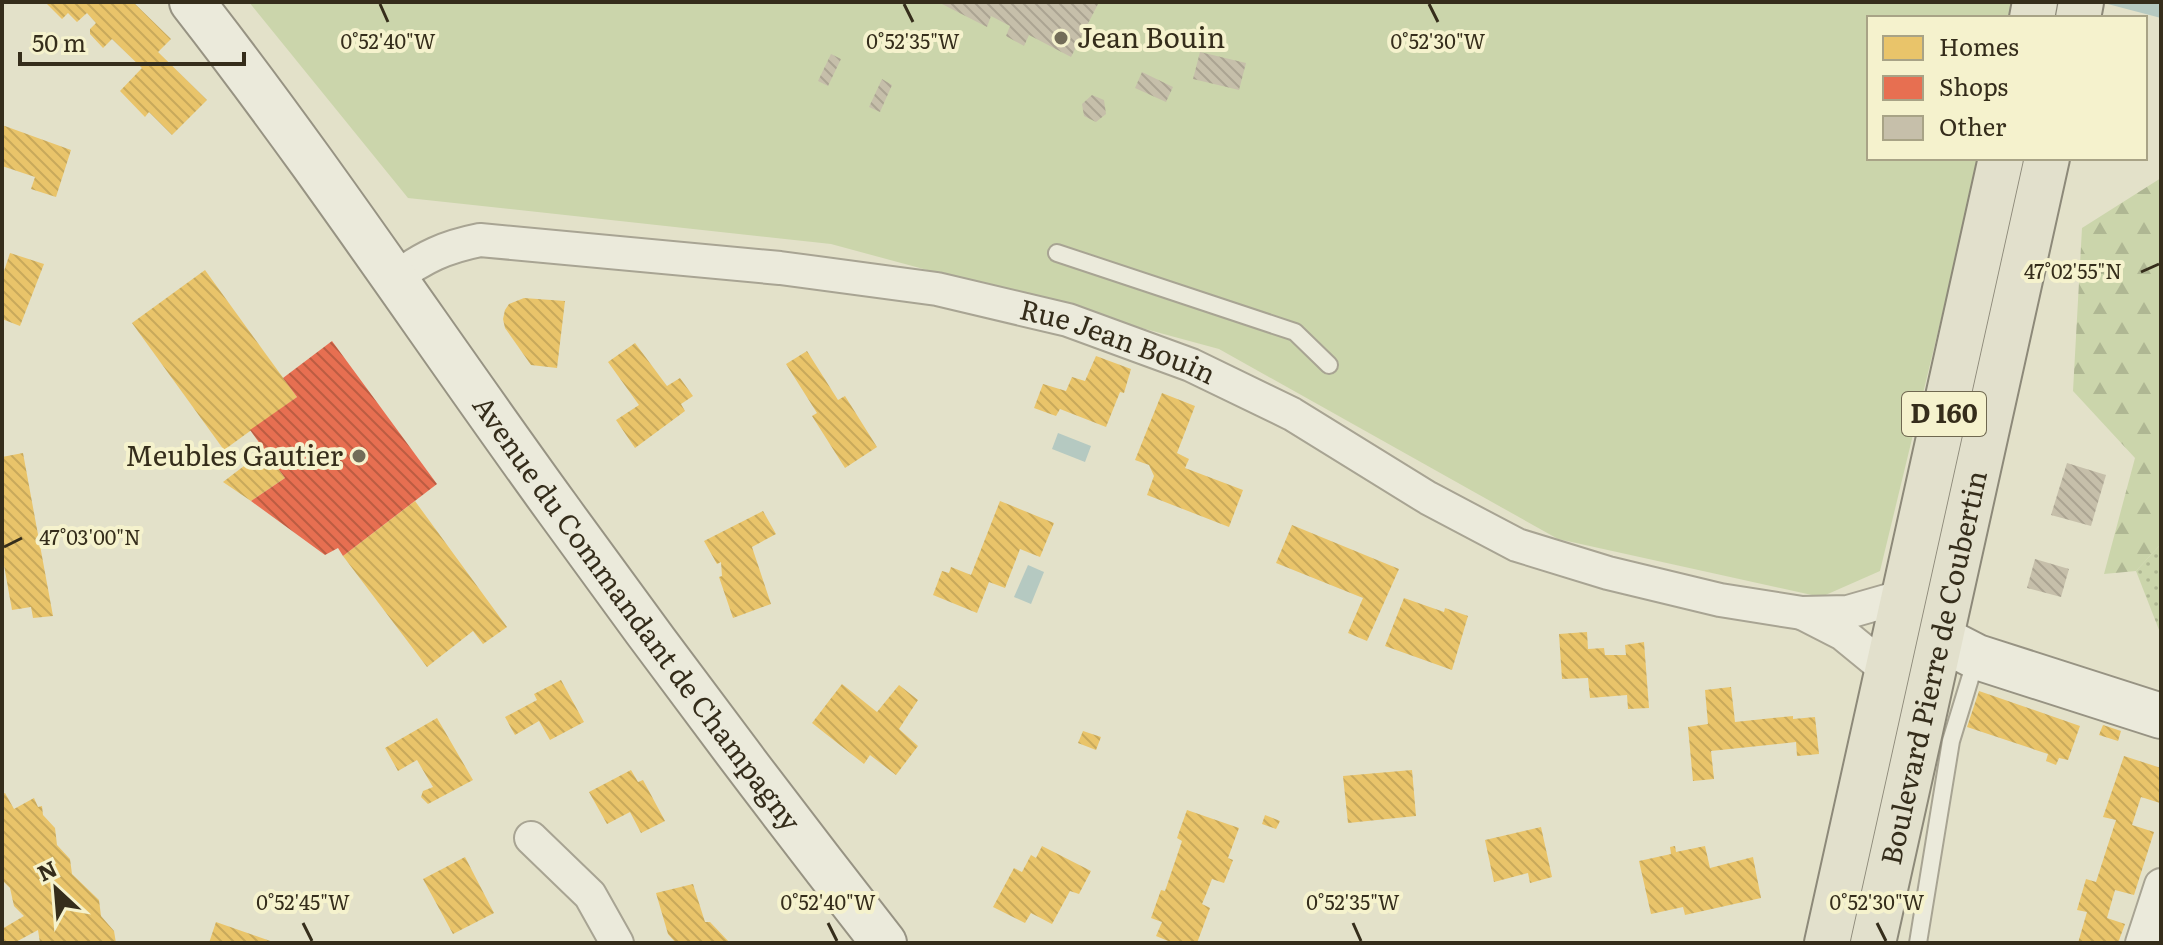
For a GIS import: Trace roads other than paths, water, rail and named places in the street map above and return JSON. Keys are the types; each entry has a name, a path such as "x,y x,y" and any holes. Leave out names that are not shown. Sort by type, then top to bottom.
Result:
{"main road":[{"name":"Avenue du Commandant de Champagny","path":"192,2 395,278 565,519 884,943"},
{"name":"Boulevard Pierre de Coubertin","path":"1827,943 2001,160"},
{"name":"Boulevard Pierre de Coubertin","path":"1873,943 1959,648 2047,160"},
{"path":"1959,648 2161,716"}],"street":[{"name":"Rue Jean Bouin","path":"395,278 414,264 448,247 480,240 780,268 952,292 1068,320 1191,365 1292,414 1428,498 1517,545 1608,573 1720,600 1802,613 1848,612 1904,596"},
{"name":"Rue Jean Bouin","path":"1802,613 1843,634 1887,670"},
{"path":"531,838 590,895 617,943"},
{"path":"2142,943 2161,885"}],"lane":[{"path":"1057,253 1295,332 1329,365"},
{"path":"1918,943 1951,741 1959,648"}],"place":[{"name":"Jean Bouin","path":"1061,38"},
{"name":"Meubles Gautier","path":"359,456"}]}
